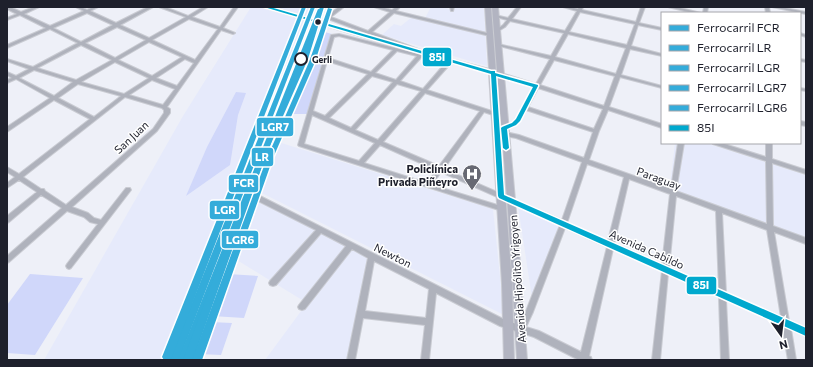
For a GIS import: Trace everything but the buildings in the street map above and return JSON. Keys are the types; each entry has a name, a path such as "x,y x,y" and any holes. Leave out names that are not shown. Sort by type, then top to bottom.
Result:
{"main road":[{"path":"266,7 422,55 496,73"},
{"name":"Avenida Hipólito Yrigoyen","path":"488,7 490,35 505,131 521,328 522,360"},
{"name":"Avenida Hipólito Yrigoyen","path":"495,7 498,45 496,114 509,360"}],"street":[{"path":"7,7 152,78 177,88"},
{"path":"7,19 37,7"},
{"path":"78,7 196,62"},
{"path":"7,47 96,7"},
{"path":"7,82 151,7"},
{"path":"161,7 233,33"},
{"path":"7,130 77,82 206,7"},
{"name":"San Juan","path":"7,260 152,133 167,113 167,109 164,108 177,88 236,7"},
{"path":"342,7 329,16 329,18 368,33 423,51 422,55"},
{"path":"376,7 490,35"},
{"path":"368,33 398,7"},
{"path":"497,31 504,26 519,7"},
{"path":"565,7 580,9 661,29"},
{"path":"521,328 529,312 564,223 596,132 643,7"},
{"path":"670,7 694,12"},
{"path":"774,7 801,12"},
{"path":"505,131 518,120 580,9"},
{"path":"495,16 510,18 661,55"},
{"path":"422,55 396,50 339,35 331,37 301,145 502,209"},
{"path":"498,45 661,87"},
{"path":"326,118 396,50"},
{"path":"352,130 422,55"},
{"path":"7,186 124,96 185,57"},
{"path":"326,59 496,114"},
{"path":"7,60 164,108"},
{"path":"360,164 423,90 450,61"},
{"path":"7,73 94,119"},
{"path":"496,73 661,126"},
{"path":"525,108 596,132"},
{"path":"428,186 483,110"},
{"name":"Avenida Cabildo","path":"311,112 564,223 806,332"},
{"name":"Paraguay","path":"505,131 806,241"},
{"path":"656,360 666,269 672,193 681,144"},
{"path":"718,144 806,172"},
{"path":"769,144 770,228 792,360"},
{"path":"7,169 20,176 67,208 102,223"},
{"path":"586,359 611,244 628,177"},
{"path":"70,266 128,190"},
{"path":"7,220 42,191"},
{"name":"Newton","path":"256,197 433,288 508,324 536,334 586,359"},
{"path":"719,210 725,360"},
{"path":"273,283 320,230"},
{"path":"302,306 350,246"},
{"path":"351,360 372,256"},
{"path":"425,360 433,288"},
{"path":"360,314 429,322"}],"shaded area":[{"path":"251,7 259,7 308,22 207,258 166,360 44,360 183,116"},
{"path":"276,7 314,7 310,19"},
{"path":"431,7 450,9 450,7 484,7 487,66 382,35 394,24 401,26 412,17 424,20"},
{"path":"317,30 332,34 307,114 287,114"},
{"path":"236,92 246,93 238,115 230,165 186,196 207,147"},
{"path":"275,141 493,209 504,315 258,191"},
{"path":"675,144 709,144 806,175 806,245 669,193"},
{"path":"258,197 369,259 348,360 265,360 307,303 232,257"},
{"path":"518,206 562,225 532,298"},
{"path":"30,274 83,278 35,355 7,353 7,305"},
{"path":"228,274 258,276 244,318 212,316"},
{"path":"211,322 232,323 221,355 199,354"}],"rail line":[{"name":"LGR","path":"167,357 304,7"},
{"name":"FCR","path":"174,360 313,7"},
{"name":"LGR7","path":"188,360 263,155 305,59 322,7"},
{"name":"LGR6","path":"197,360 270,158 312,62 330,9"},
{"name":"LR","path":"183,360 320,10"}],"transit line":[{"name":"85I","path":"266,7 536,86 518,120 514,124 504,128 506,148"},
{"name":"85I","path":"493,72 501,196 806,332"}],"place":[{"name":"Gerli","path":"301,59"},
{"name":"Policlínica Privada Piñeyro","path":"472,191"}]}
